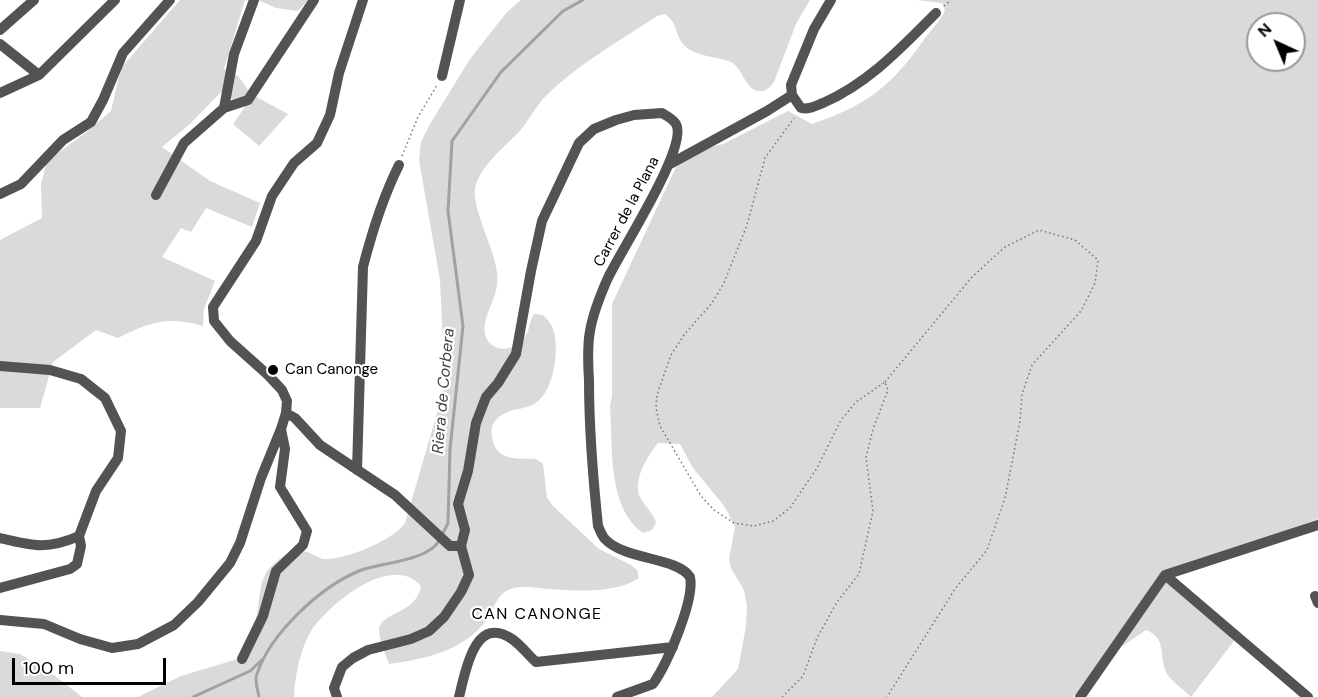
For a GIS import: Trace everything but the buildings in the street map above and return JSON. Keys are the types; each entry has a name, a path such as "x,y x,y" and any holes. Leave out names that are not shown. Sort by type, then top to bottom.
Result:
{"street":[{"path":"0,30 34,0"},
{"path":"0,93 39,75 115,0"},
{"path":"0,194 21,184 63,140 91,122 123,53 170,0"},
{"path":"224,108 234,54 254,0"},
{"path":"156,195 184,143 224,108 248,100 314,0"},
{"path":"0,620 44,624 80,639 112,648 138,644 174,625 198,602 230,562 240,543 281,429 287,401 282,390 230,341 214,321 213,307 256,241 272,196 294,163 317,142 330,115 339,74 363,0"},
{"path":"442,76 460,0"},
{"path":"831,0 801,55 791,86 792,95 801,108 811,108 851,89 884,64 936,13"},
{"path":"0,44 39,75"},
{"path":"670,164 792,95"},
{"name":"Carrer de la Plana","path":"337,697 334,688 342,668 353,658 368,650 411,639 429,631 444,617 461,592 469,575 456,546 465,530 458,504 468,471 476,423 486,397 498,383 516,354 542,221 579,142 594,129 616,120 662,113 676,124 678,131 670,164 622,249 599,297 589,333 590,425 598,526 604,538 628,552 680,568 690,577 690,591 673,646 653,684 617,697"},
{"path":"357,470 363,267 383,202 399,165"},
{"path":"0,366 50,370 81,379 105,398 121,431 118,458 96,491 79,536 80,556 77,564 70,569 0,588"},
{"path":"286,413 295,418 320,445 395,495 437,534 456,546"},
{"path":"242,659 262,616 276,571 303,545 307,531 279,487 285,450 281,429"},
{"path":"1080,697 1165,575 1318,525"},
{"path":"0,538 50,546 79,536"},
{"path":"1165,575 1308,697"},
{"path":"459,697 470,656 476,644 489,634 498,633 512,639 536,662 673,646"}],"path":[{"path":"399,165 418,117 442,76"},
{"path":"801,108 765,158 747,225 724,284 671,355 657,395 656,408 660,426 701,496 714,510 734,523 754,526 773,521 790,508 817,468 841,420 856,402 885,382 950,301 1005,247 1039,230 1075,240 1098,260 1095,283 1082,311 1032,365 1022,394 1020,421 1005,498 987,550 955,589 887,697"},
{"path":"782,697 803,676 817,638 837,602 859,574 873,511 866,457 873,429 888,390 885,382"}],"shaded area":[{"path":"180,0 245,0 224,69 238,76 251,94 288,114 259,146 233,124 245,107 221,92 190,124 162,147 210,181 260,203 252,227 206,208 191,232 181,228 162,257 215,281 204,309 203,326 179,321 159,322 118,338 96,330 53,362 40,408 0,408 0,240 42,218 41,184 47,161 111,111 121,68"},
{"path":"258,0 308,0 298,11 276,8"},
{"path":"521,0 810,0 796,24 774,82 768,89 761,91 750,87 731,62 689,49 681,41 675,25 669,18 665,14 657,16 597,55 555,88 540,103 519,132 489,163 476,184 478,213 497,270 496,291 485,322 485,336 495,347 510,348 526,335 534,314 543,315 552,327 556,347 554,368 543,396 532,405 506,413 496,420 492,430 494,445 498,451 508,457 536,459 543,464 547,498 553,506 599,549 637,570 639,578 619,587 596,590 513,588 501,596 478,630 456,646 430,656 389,664 379,632 380,625 384,620 412,603 421,586 409,577 394,575 378,578 346,596 311,631 299,663 294,697 138,697 181,676 241,658 256,619 265,575 272,565 283,557 301,551 325,559 337,558 381,542 405,523 445,386 440,280 419,160 421,142 470,59 507,12"},
{"path":"916,0 1318,0 1318,519 1166,575 1237,637 1191,697 1167,674 1160,643 1153,634 1146,630 1112,653 1073,697 712,697 738,669 746,626 747,607 744,590 731,568 729,559 735,527 725,507 693,468 680,444 658,443 646,461 640,476 638,491 640,497 656,522 652,530 643,533 631,522 623,508 614,475 612,457 610,406 612,396 612,304 676,167 707,148 723,144 788,111 812,124 862,102 900,71 945,11 942,3"},
{"path":"0,651 20,654 54,675 82,697 0,697"}],"waterway":[{"name":"Riera de Corbera","path":"442,535 448,523 450,449 463,326 448,211 452,141 501,72 563,11 583,0"},
{"name":"Riera de Corbera","path":"259,697 256,677 264,659 273,643 298,613 344,578 367,568 425,553 439,541"},
{"path":"193,697 250,671 264,658"}],"place":[{"name":"Can Canonge","path":"273,370"}],"district":[{"name":"CAN CANONGE","path":"537,615"}]}
